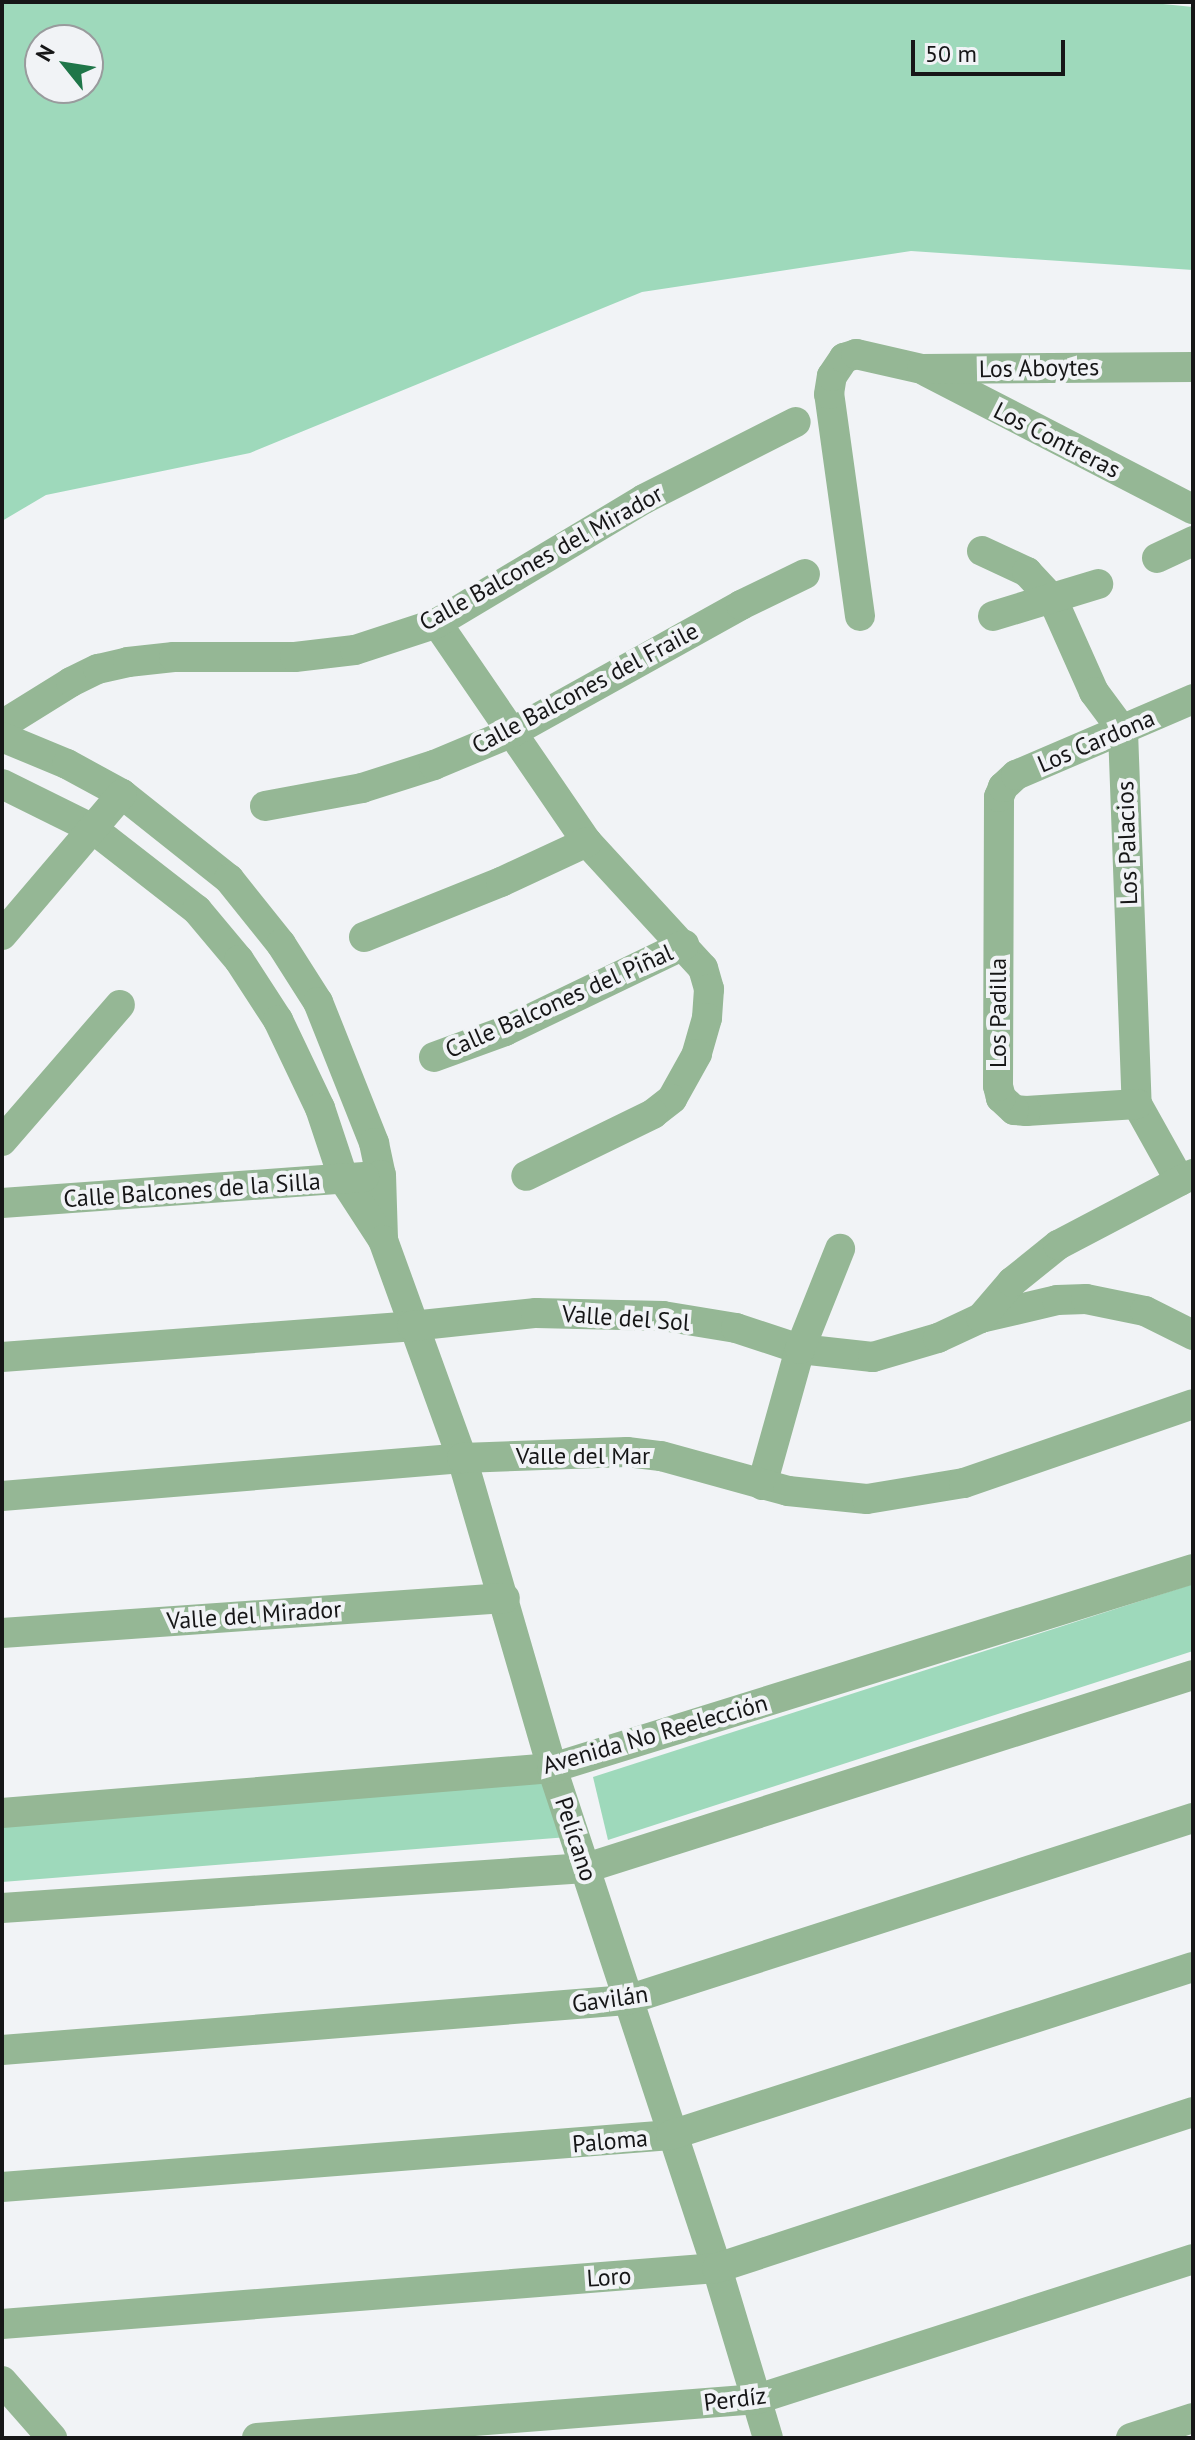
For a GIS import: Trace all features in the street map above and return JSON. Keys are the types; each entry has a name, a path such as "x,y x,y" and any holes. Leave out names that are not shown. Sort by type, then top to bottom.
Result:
{"street":[{"name":"Los Aboytes","path":"860,616 829,394 832,376 844,358 856,354 922,369 1193,367"},
{"name":"Los Contreras","path":"922,369 1193,509"},
{"name":"Calle Balcones del Mirador","path":"2,725 98,669 174,657 295,657 355,650 437,623 644,499 796,422"},
{"path":"1157,558 1193,541"},
{"path":"982,551 1027,572 1053,600 1094,692 1123,731"},
{"name":"Calle Balcones del Fraile","path":"265,806 362,788 434,765 513,732 741,605 805,574"},
{"path":"993,616 1098,584"},
{"path":"437,623 587,842 684,945 703,968 709,989 707,1018 697,1054 672,1099 653,1114 526,1176"},
{"name":"Los Cardona","path":"1003,787 1016,775 1193,699"},
{"name":"Los Palacios","path":"1123,731 1137,1104 1187,1178"},
{"name":"Pelícano","path":"2,737 67,764 122,794 229,879 281,944 318,1002 357,1093 381,1175 383,1240"},
{"name":"Pelícano","path":"2,784 93,829 197,910 239,960 278,1020 320,1108 344,1180 383,1240 462,1458 552,1768 717,2268 768,2438"},
{"name":"Los Padilla","path":"1003,787 998,807 998,1086 1001,1098 1014,1110 1026,1111 1137,1104"},
{"path":"2,935 122,794"},
{"path":"364,937 501,882 587,842"},
{"path":"197,910 229,879"},
{"name":"Calle Balcones del Piñal","path":"434,1057 505,1031 684,945"},
{"path":"278,1020 318,1002"},
{"path":"2,1141 120,1005"},
{"path":"320,1108 357,1093"},
{"name":"Calle Balcones de la Silla","path":"2,1203 381,1175"},
{"name":"Valle del Sol","path":"2,1357 412,1326 536,1313 663,1316 736,1328 800,1349 873,1357 938,1338 981,1318 1038,1260 1058,1245 1187,1178"},
{"path":"762,1485 800,1349 840,1249"},
{"path":"1038,1260 1057,1300"},
{"path":"981,1318 1057,1300 1114,1303 1145,1311 1193,1335"},
{"name":"Valle del Mar","path":"2,1496 462,1458 627,1452 661,1456 762,1485 838,1498 867,1499 915,1494 964,1483 1193,1404"},
{"name":"Avenida No Reelección","path":"2,1813 552,1768 1193,1569"},
{"name":"Valle del Mirador","path":"2,1633 505,1598"},
{"path":"2,1908 586,1868 1193,1675"},
{"name":"Gavilán","path":"2,2050 627,2000 1193,1818"},
{"name":"Paloma","path":"2,2187 671,2135 1193,1967"},
{"name":"Loro","path":"2,2324 717,2268 1193,2112"},
{"name":"Perdíz","path":"257,2438 757,2399 1193,2259"},
{"path":"2,2381 52,2438"},
{"path":"1131,2438 1193,2418"}],"green space":[{"path":"2,2 1143,2 1193,7 1193,270 911,251 642,292 250,453 46,495 2,521"},
{"path":"1193,1584 1193,1651 608,1840 593,1777"},
{"path":"552,1782 568,1837 2,1882 2,1825"}]}
